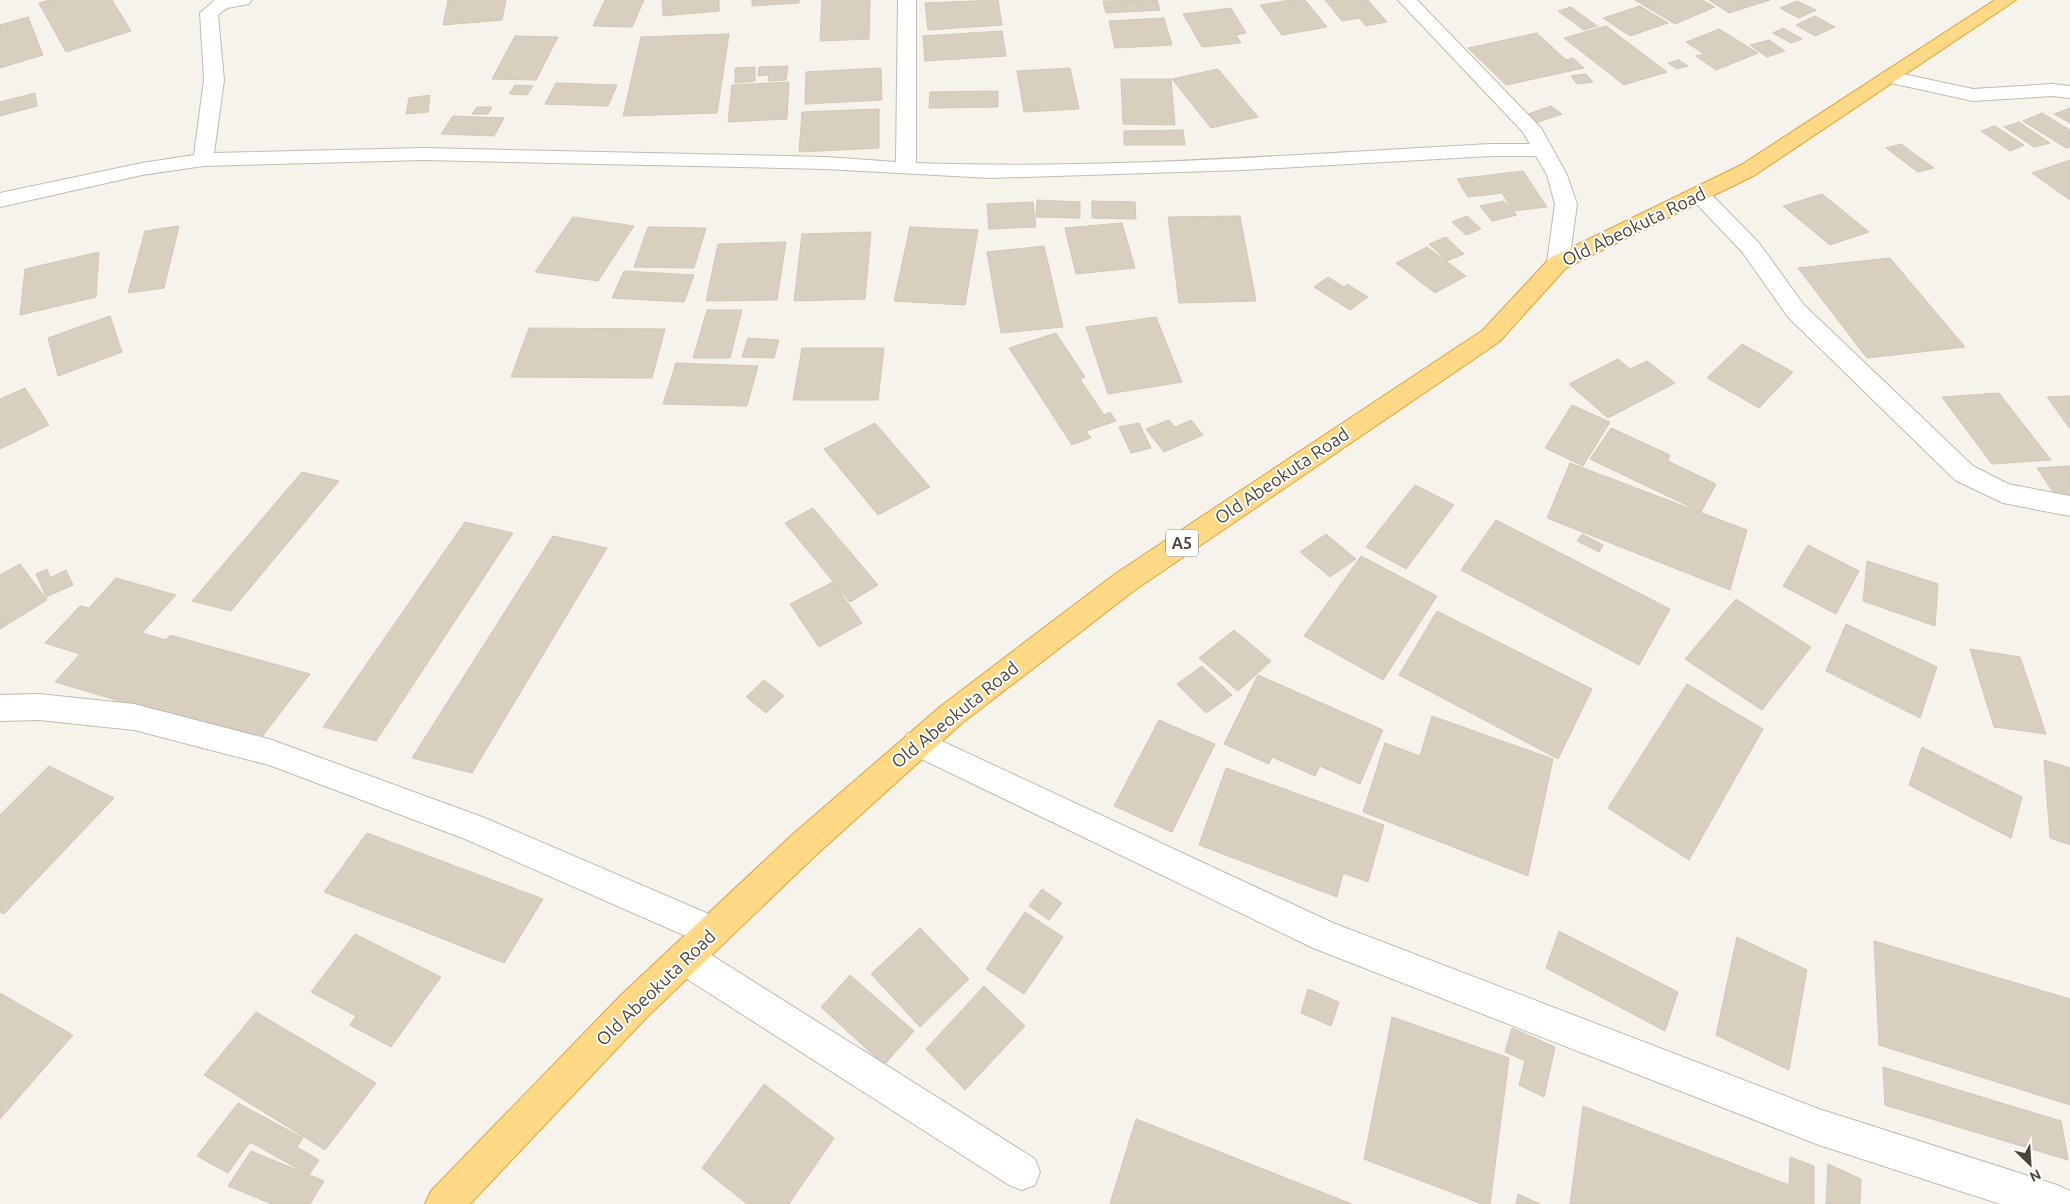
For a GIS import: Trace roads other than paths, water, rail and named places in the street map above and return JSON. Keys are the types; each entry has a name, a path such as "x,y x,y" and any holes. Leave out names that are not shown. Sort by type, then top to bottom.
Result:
{"highway":[{"name":"Old Abeokuta Road","path":"444,1204 633,1007 804,845 951,715 1125,582 1490,336 1558,263 1748,170 2007,0"}],"street":[{"path":"203,160 214,80 209,13 221,4 243,0"},
{"path":"906,169 907,0"},
{"path":"1407,0 1531,128 1557,175 1566,204 1558,263"},
{"path":"1889,77 1973,95 2052,90 2070,92"},
{"path":"0,200 142,169 203,160 424,154 826,163 906,169 1000,171 1243,164 1491,150 1543,150"},
{"path":"1700,194 1751,248 1796,310 1964,473 2003,493 2070,506"},
{"path":"0,708 39,707 134,717 269,752 474,828 713,932"},
{"path":"918,743 1325,936 1819,1127 2057,1204"},
{"path":"685,958 1022,1172"}]}
